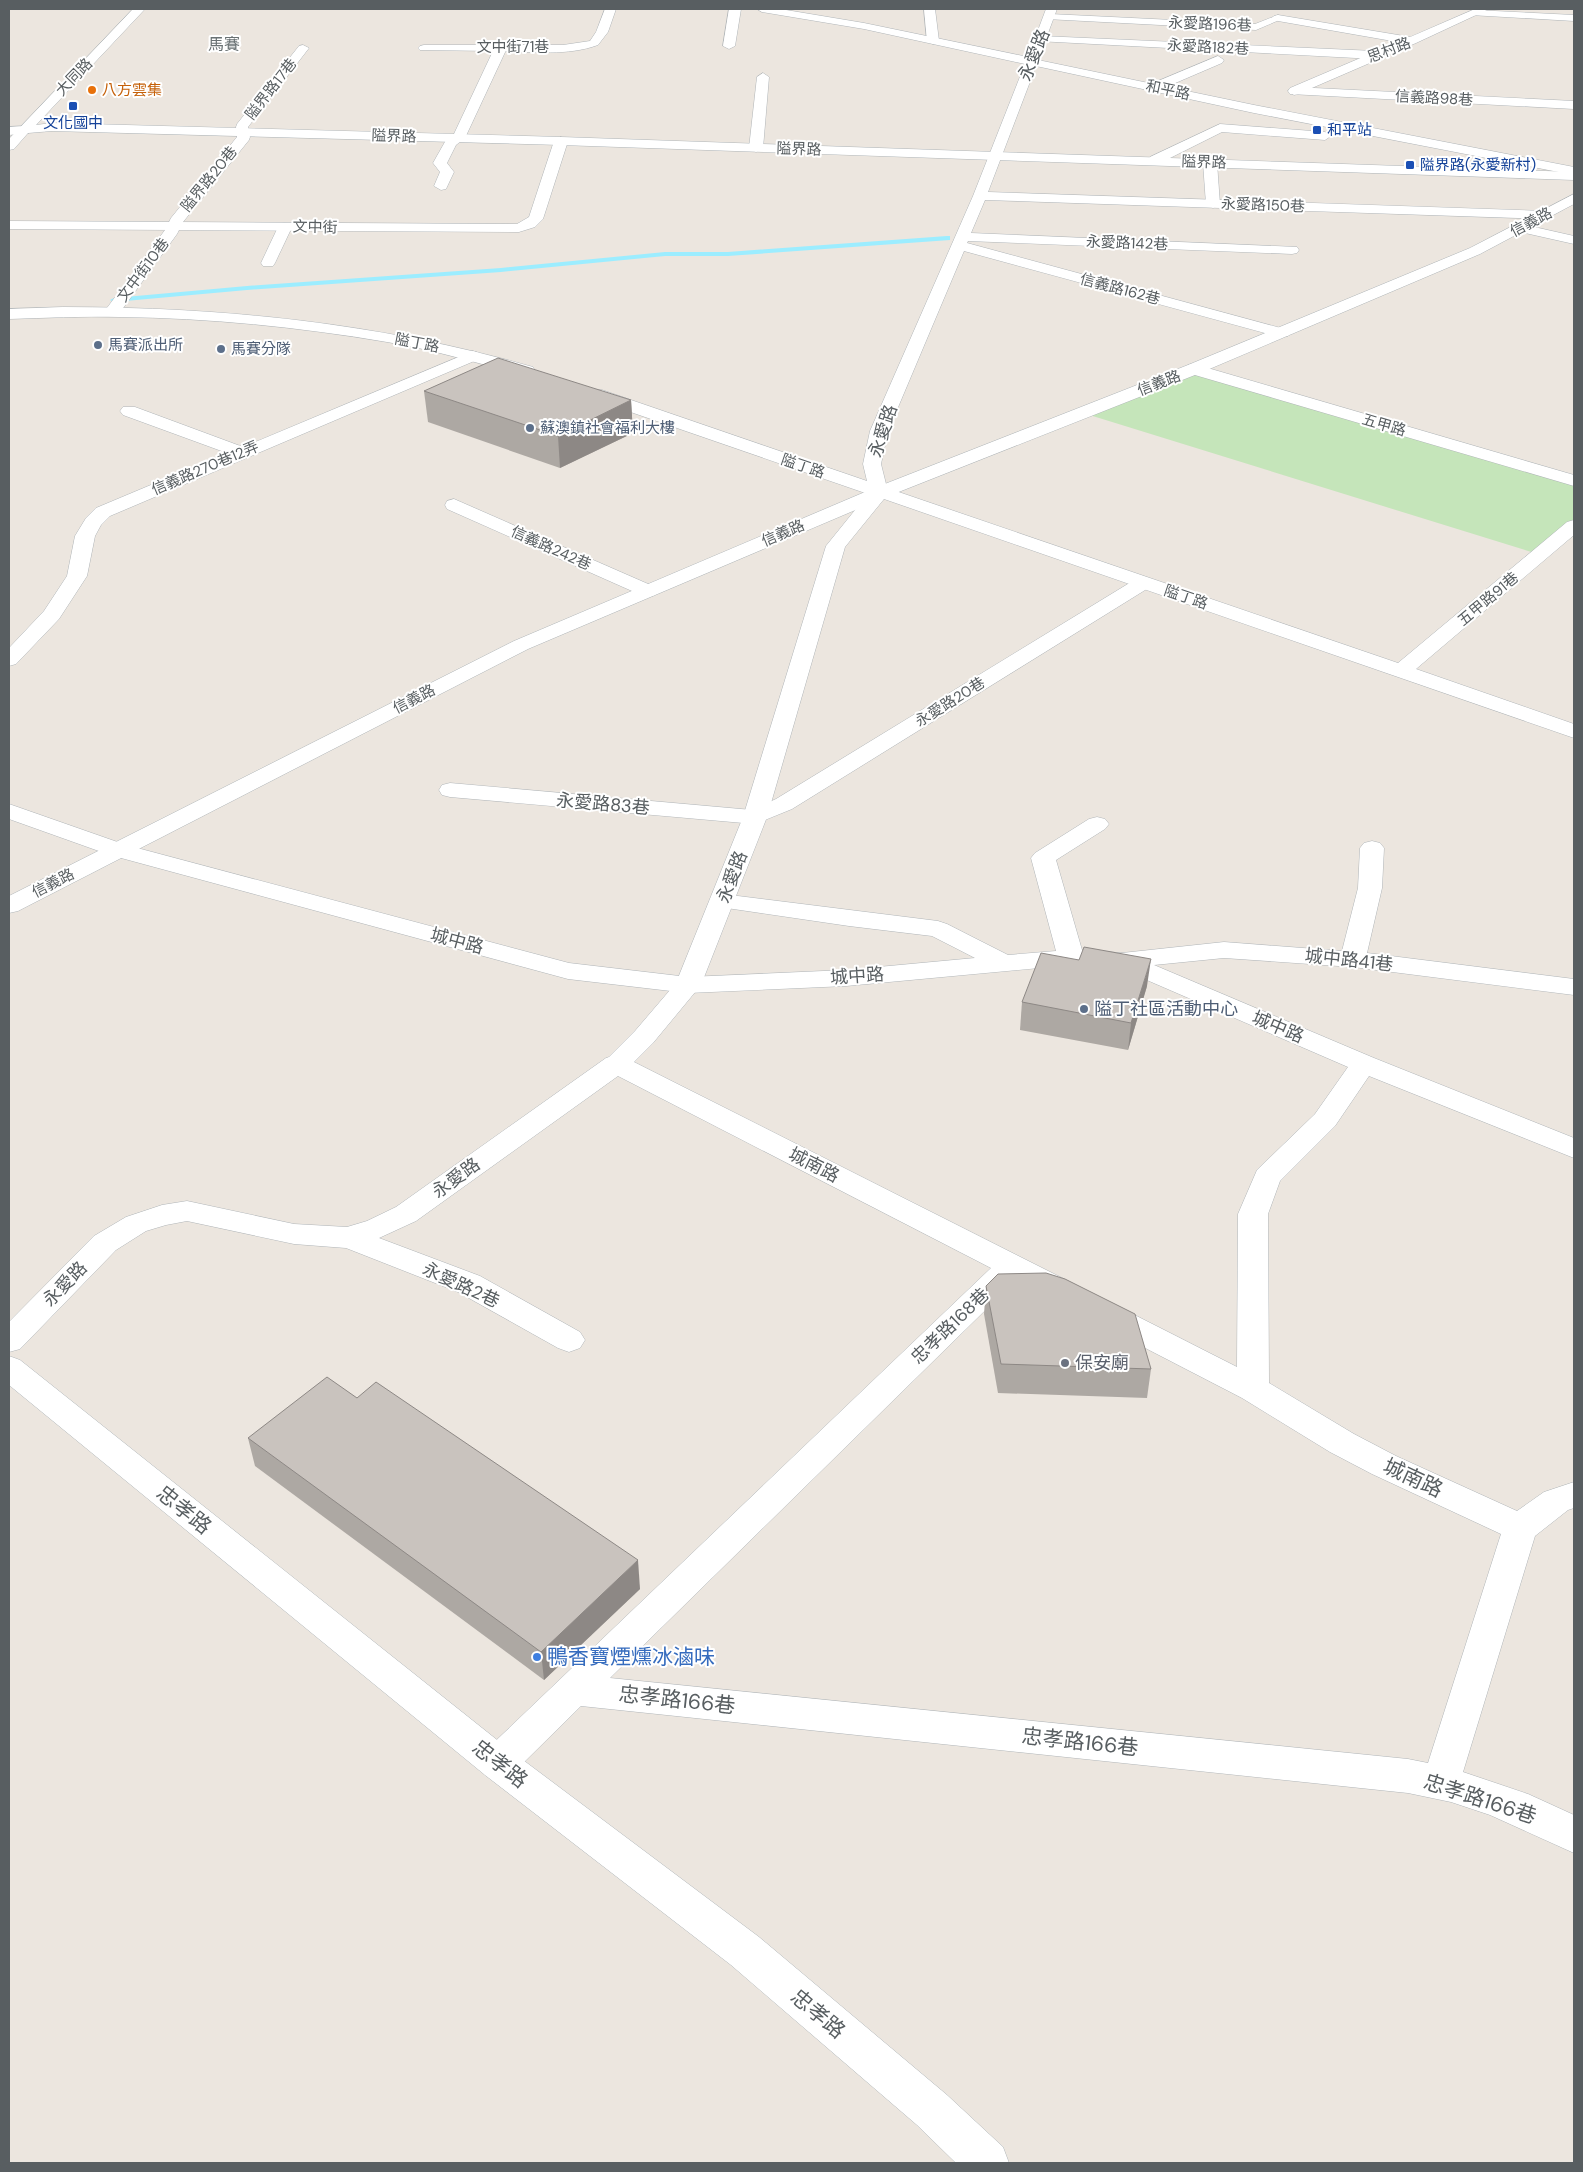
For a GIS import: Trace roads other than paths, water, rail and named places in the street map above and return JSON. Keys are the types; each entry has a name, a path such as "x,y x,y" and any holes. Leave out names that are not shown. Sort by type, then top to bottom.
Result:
{"street":[{"name":"大同路","path":"9,146 140,9"},
{"name":"文中街71巷","path":"424,48 574,47 594,43 599,38 610,9"},
{"path":"729,46 735,9"},
{"name":"和平路","path":"762,9 864,26 1254,108 1574,171"},
{"path":"929,9 933,41"},
{"path":"1478,11 1574,18"},
{"name":"思村路","path":"1294,91 1478,11"},
{"name":"永愛路196巷","path":"1051,13 1256,27 1278,18 1412,41"},
{"name":"永愛路","path":"9,1341 105,1243 136,1224 162,1215 187,1212 294,1234 350,1238 406,1214 616,1064 644,1037 688,984 755,818 836,546 879,493 872,464 880,431 980,196 1051,13"},
{"name":"永愛路182巷","path":"1041,39 1375,55"},
{"name":"隘界路17巷","path":"243,132 242,127 303,48"},
{"path":"440,186 447,172 440,163 451,143 458,138 501,48"},
{"path":"1155,87 1218,60"},
{"path":"756,148 763,77"},
{"name":"信義路98巷","path":"1294,91 1574,105"},
{"name":"隘界路","path":"9,131 52,127 458,138 1155,160 1574,176"},
{"path":"1155,160 1220,128 1325,136"},
{"name":"隘界路20巷","path":"174,226 191,201 244,137 243,132"},
{"name":"文中街","path":"9,225 502,229 530,224 536,219 561,141"},
{"path":"1210,162 1213,204"},
{"name":"永愛路150巷","path":"980,196 1545,215"},
{"name":"信義路","path":"9,906 522,644 879,493 1282,333 1475,251 1574,198"},
{"name":"文中街10巷","path":"112,312 174,226"},
{"path":"268,263 285,227"},
{"path":"1521,228 1574,240"},
{"name":"永愛路142巷","path":"960,241 1292,250"},
{"name":"信義路162巷","path":"960,241 1282,333"},
{"name":"隘丁路","path":"9,314 112,312 200,315 268,320 365,333 473,356 547,378"},
{"name":"信義路270巷12弄","path":"9,660 52,616 77,576 85,536 92,522 103,512 241,452 473,356"},
{"name":"五甲路","path":"1194,369 1574,481"},
{"name":"隘丁路","path":"584,390 1574,731"},
{"path":"129,412 241,452"},
{"name":"信義路242巷","path":"454,505 648,591"},
{"name":"五甲路91巷","path":"1401,671 1574,526"},
{"name":"永愛路20巷","path":"755,818 784,804 1143,583"},
{"name":"永愛路83巷","path":"450,790 755,818"},
{"name":"城中路","path":"9,812 118,850 568,971 688,984 846,978 1071,957 1124,960 1364,1064 1574,1149"},
{"path":"1071,957 1043,858 1097,824"},
{"path":"1353,959 1370,888 1372,848"},
{"path":"722,900 849,920 938,929 1004,963"},
{"name":"城中路41巷","path":"1124,960 1224,950 1353,959 1574,987"},
{"name":"城南路","path":"616,1064 1012,1266"},
{"path":"1012,1266 1253,1389 1253,1214 1267,1177 1325,1120 1364,1064"},
{"name":"永愛路2巷","path":"350,1238 468,1284 569,1340"},
{"name":"忠孝路168巷","path":"498,1763 576,1690 1012,1266"},
{"name":"忠孝路","path":"9,1368 498,1763 745,1951 932,2110 987,2163"},
{"name":"城南路","path":"1253,1389 1342,1443 1520,1528"},
{"path":"1441,1782 1520,1528 1556,1501 1574,1495"},
{"name":"忠孝路166巷","path":"576,1690 1399,1775 1441,1782 1508,1803 1574,1835"}],"waterway":[{"path":"114,300 247,288 501,270 665,254 728,254 947,238"}],"place":[{"name":"八方雲集","path":"92,90"},
{"name":"文化國中","path":"73,106"},
{"name":"和平站","path":"1317,130"},
{"name":"隘界路(永愛新村)","path":"1410,165"},
{"name":"馬賽派出所","path":"98,345"},
{"name":"馬賽分隊","path":"221,349"},
{"name":"蘇澳鎮社會福利大樓","path":"530,428"},
{"name":"隘丁社區活動中心","path":"1084,1009"},
{"name":"保安廟","path":"1065,1363"},
{"name":"鴨香寶煙燻冰滷味","path":"537,1657"}],"district":[{"name":"馬賽","path":"224,44"}]}
